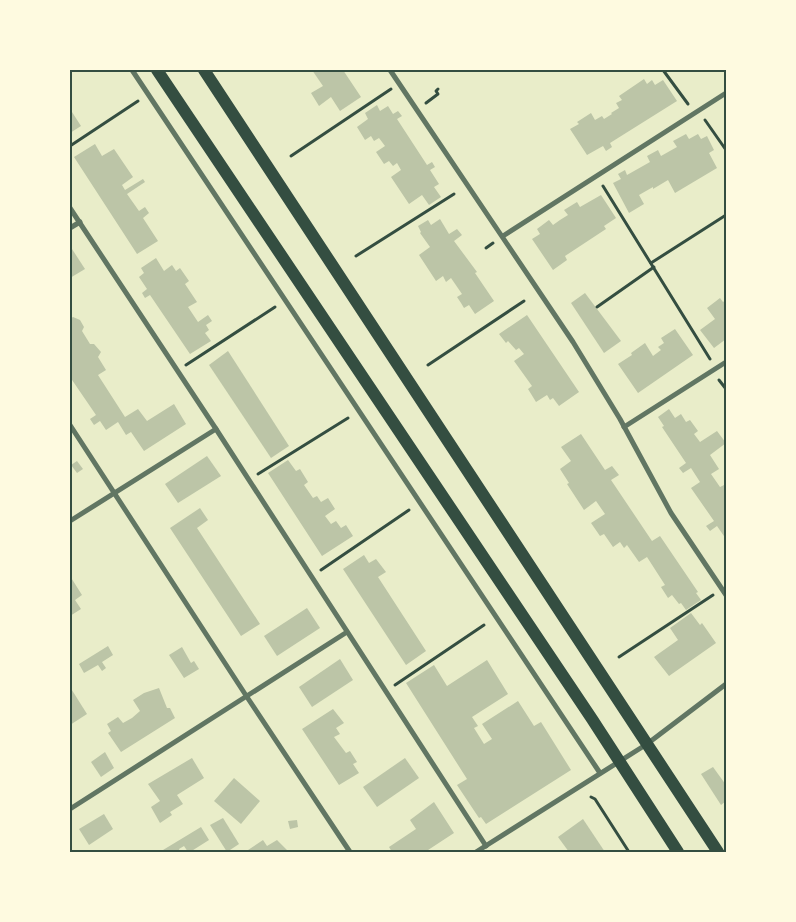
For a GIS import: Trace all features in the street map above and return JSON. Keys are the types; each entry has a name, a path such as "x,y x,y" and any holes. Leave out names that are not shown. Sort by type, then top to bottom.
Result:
{"main road":[{"path":"157,70 620,761 678,852"},
{"path":"204,70 718,852"}],"street":[{"path":"132,70 600,773"},
{"path":"390,70 573,342 624,427 671,512 726,595"},
{"path":"503,236 726,93"},
{"path":"70,208 216,429 486,846"},
{"path":"70,228 80,222"},
{"path":"624,427 726,362"},
{"path":"70,425 350,852"},
{"path":"70,521 216,429"},
{"path":"70,809 347,632"},
{"path":"476,852 647,744 726,684"}],"path":[{"path":"663,70 692,110"},
{"path":"291,156 391,88"},
{"path":"70,146 139,100"},
{"path":"702,116 726,150"},
{"path":"598,180 714,364"},
{"path":"356,256 454,194"},
{"path":"597,306 652,265 726,216"},
{"path":"428,365 524,301"},
{"path":"181,368 275,307"},
{"path":"715,375 726,390"},
{"path":"254,478 348,418"},
{"path":"316,573 409,510"},
{"path":"619,657 713,595"},
{"path":"391,688 484,625"},
{"path":"591,797 595,800 630,852"}],"building":[{"path":"312,70 343,70 361,97 340,111 331,97 319,106 311,93 323,86"},
{"path":"644,79 647,84 652,80 655,85 663,80 677,101 610,143 612,147 606,151 603,146 587,155 570,129 591,113 595,120 602,116 604,119 612,114 619,108 616,103 622,100 619,96"},
{"path":"377,105 380,111 388,106 393,114 398,111 402,116 397,119 427,165 432,162 435,167 430,170 439,184 434,187 441,197 429,205 422,195 409,204 391,177 401,170 397,163 393,166 389,161 384,164 376,152 385,146 379,138 374,141 371,136 365,140 357,127 368,119 365,113"},
{"path":"72,112 81,126 70,133 70,113"},
{"path":"686,134 689,139 698,134 701,139 707,136 714,150 709,153 717,168 675,193 668,180 653,189 653,187 639,195 644,204 629,213 613,183 621,179 618,174 625,170 627,175 650,162 647,156 658,150 661,156 677,147 673,141"},
{"path":"95,144 102,156 114,149 133,177 122,185 125,190 143,179 145,182 127,194 139,211 145,207 149,213 143,218 158,241 137,254 74,157"},
{"path":"601,195 616,218 604,226 606,229 565,256 567,260 553,270 532,239 540,234 537,229 549,220 553,225 568,215 564,210 577,202 580,207"},
{"path":"440,219 449,234 457,229 462,235 454,241 477,272 475,273 494,301 475,314 469,305 464,308 457,297 462,294 451,278 446,282 443,276 436,281 419,255 430,247 420,233 418,226 428,220 431,225"},
{"path":"72,249 85,269 70,278 70,250"},
{"path":"156,258 164,271 172,265 176,271 180,268 189,281 185,284 197,302 188,307 198,322 208,315 212,321 206,325 209,330 205,333 211,341 190,354 150,295 145,298 142,293 147,289 139,277 144,273 141,268"},
{"path":"585,293 621,341 604,353 571,303"},
{"path":"720,298 723,302 726,300 726,339 714,348 700,330 715,319 707,308"},
{"path":"527,315 579,392 559,406 553,398 550,400 547,395 536,402 528,389 532,386 514,361 524,354 519,348 516,350 508,341 506,343 499,334"},
{"path":"73,317 80,320 84,327 82,331 90,344 94,344 101,352 98,357 106,370 98,375 125,417 138,409 147,421 174,404 186,424 144,451 131,432 126,435 118,422 106,430 100,421 94,425 90,419 96,415 70,377 70,319"},
{"path":"675,329 693,355 638,393 618,364 645,343 653,356 661,350 658,347 664,343 661,338"},
{"path":"228,351 289,446 271,458 209,365"},
{"path":"669,409 675,418 681,414 686,422 690,420 698,431 694,434 700,442 717,431 726,443 710,455 719,469 711,474 720,487 726,484 726,539 717,526 710,531 706,526 714,521 691,488 700,482 691,468 683,473 679,468 686,463 662,427 664,426 658,417"},
{"path":"581,434 605,470 612,466 619,475 611,480 652,541 660,536 698,592 696,593 701,600 686,610 672,595 668,598 661,587 665,585 647,557 639,562 627,545 624,548 620,542 613,547 604,534 600,536 591,523 605,514 596,501 584,510 567,484 569,483 560,469 571,461 561,447"},
{"path":"207,456 221,476 178,503 165,484"},
{"path":"288,460 296,471 300,469 308,482 304,485 313,498 317,496 321,502 328,498 335,509 325,516 331,524 336,521 341,528 346,525 353,536 322,556 268,473"},
{"path":"77,461 83,469 77,473 71,465"},
{"path":"200,508 208,520 197,528 260,624 241,636 170,528"},
{"path":"364,555 369,563 376,559 386,572 378,577 426,651 406,665 343,569"},
{"path":"70,576 82,595 75,600 81,609 70,616"},
{"path":"307,608 320,628 277,656 264,636"},
{"path":"691,613 700,625 702,623 716,643 669,676 654,657 678,640 670,628"},
{"path":"108,646 113,655 102,662 106,668 102,671 98,665 84,673 79,664"},
{"path":"182,647 191,663 194,661 199,669 184,678 169,655"},
{"path":"340,659 353,680 312,707 299,687"},
{"path":"487,660 508,694 472,717 478,726 474,728 484,744 492,739 482,724 518,701 534,726 541,722 571,770 486,824 481,817 479,818 457,785 467,779 406,683 434,665 447,686"},
{"path":"70,687 87,714 70,725"},
{"path":"159,688 167,708 170,708 175,718 121,752 108,733 111,731 107,724 118,717 123,723 132,718 140,711 133,700 144,693"},
{"path":"333,709 344,723 336,728 340,734 334,737 346,753 350,751 357,762 353,764 359,773 339,785 302,729"},
{"path":"105,752 114,768 101,777 91,762"},
{"path":"192,758 204,778 177,795 183,804 170,812 172,815 160,823 151,807 160,801 148,784"},
{"path":"405,758 419,778 377,807 363,787"},
{"path":"713,767 726,785 726,801 721,805 701,774"},
{"path":"234,778 260,801 241,824 214,801"},
{"path":"434,802 454,833 425,852 392,852 389,847 416,829 410,820"},
{"path":"104,814 113,829 89,845 79,829"},
{"path":"223,818 239,844 227,852 210,825"},
{"path":"583,819 605,852 569,852 558,837"},
{"path":"297,820 298,827 290,829 288,821"},
{"path":"201,827 209,840 190,852 184,846 179,849 180,852 165,852 163,850"},
{"path":"263,840 267,846 277,840 289,852 245,852"}]}
